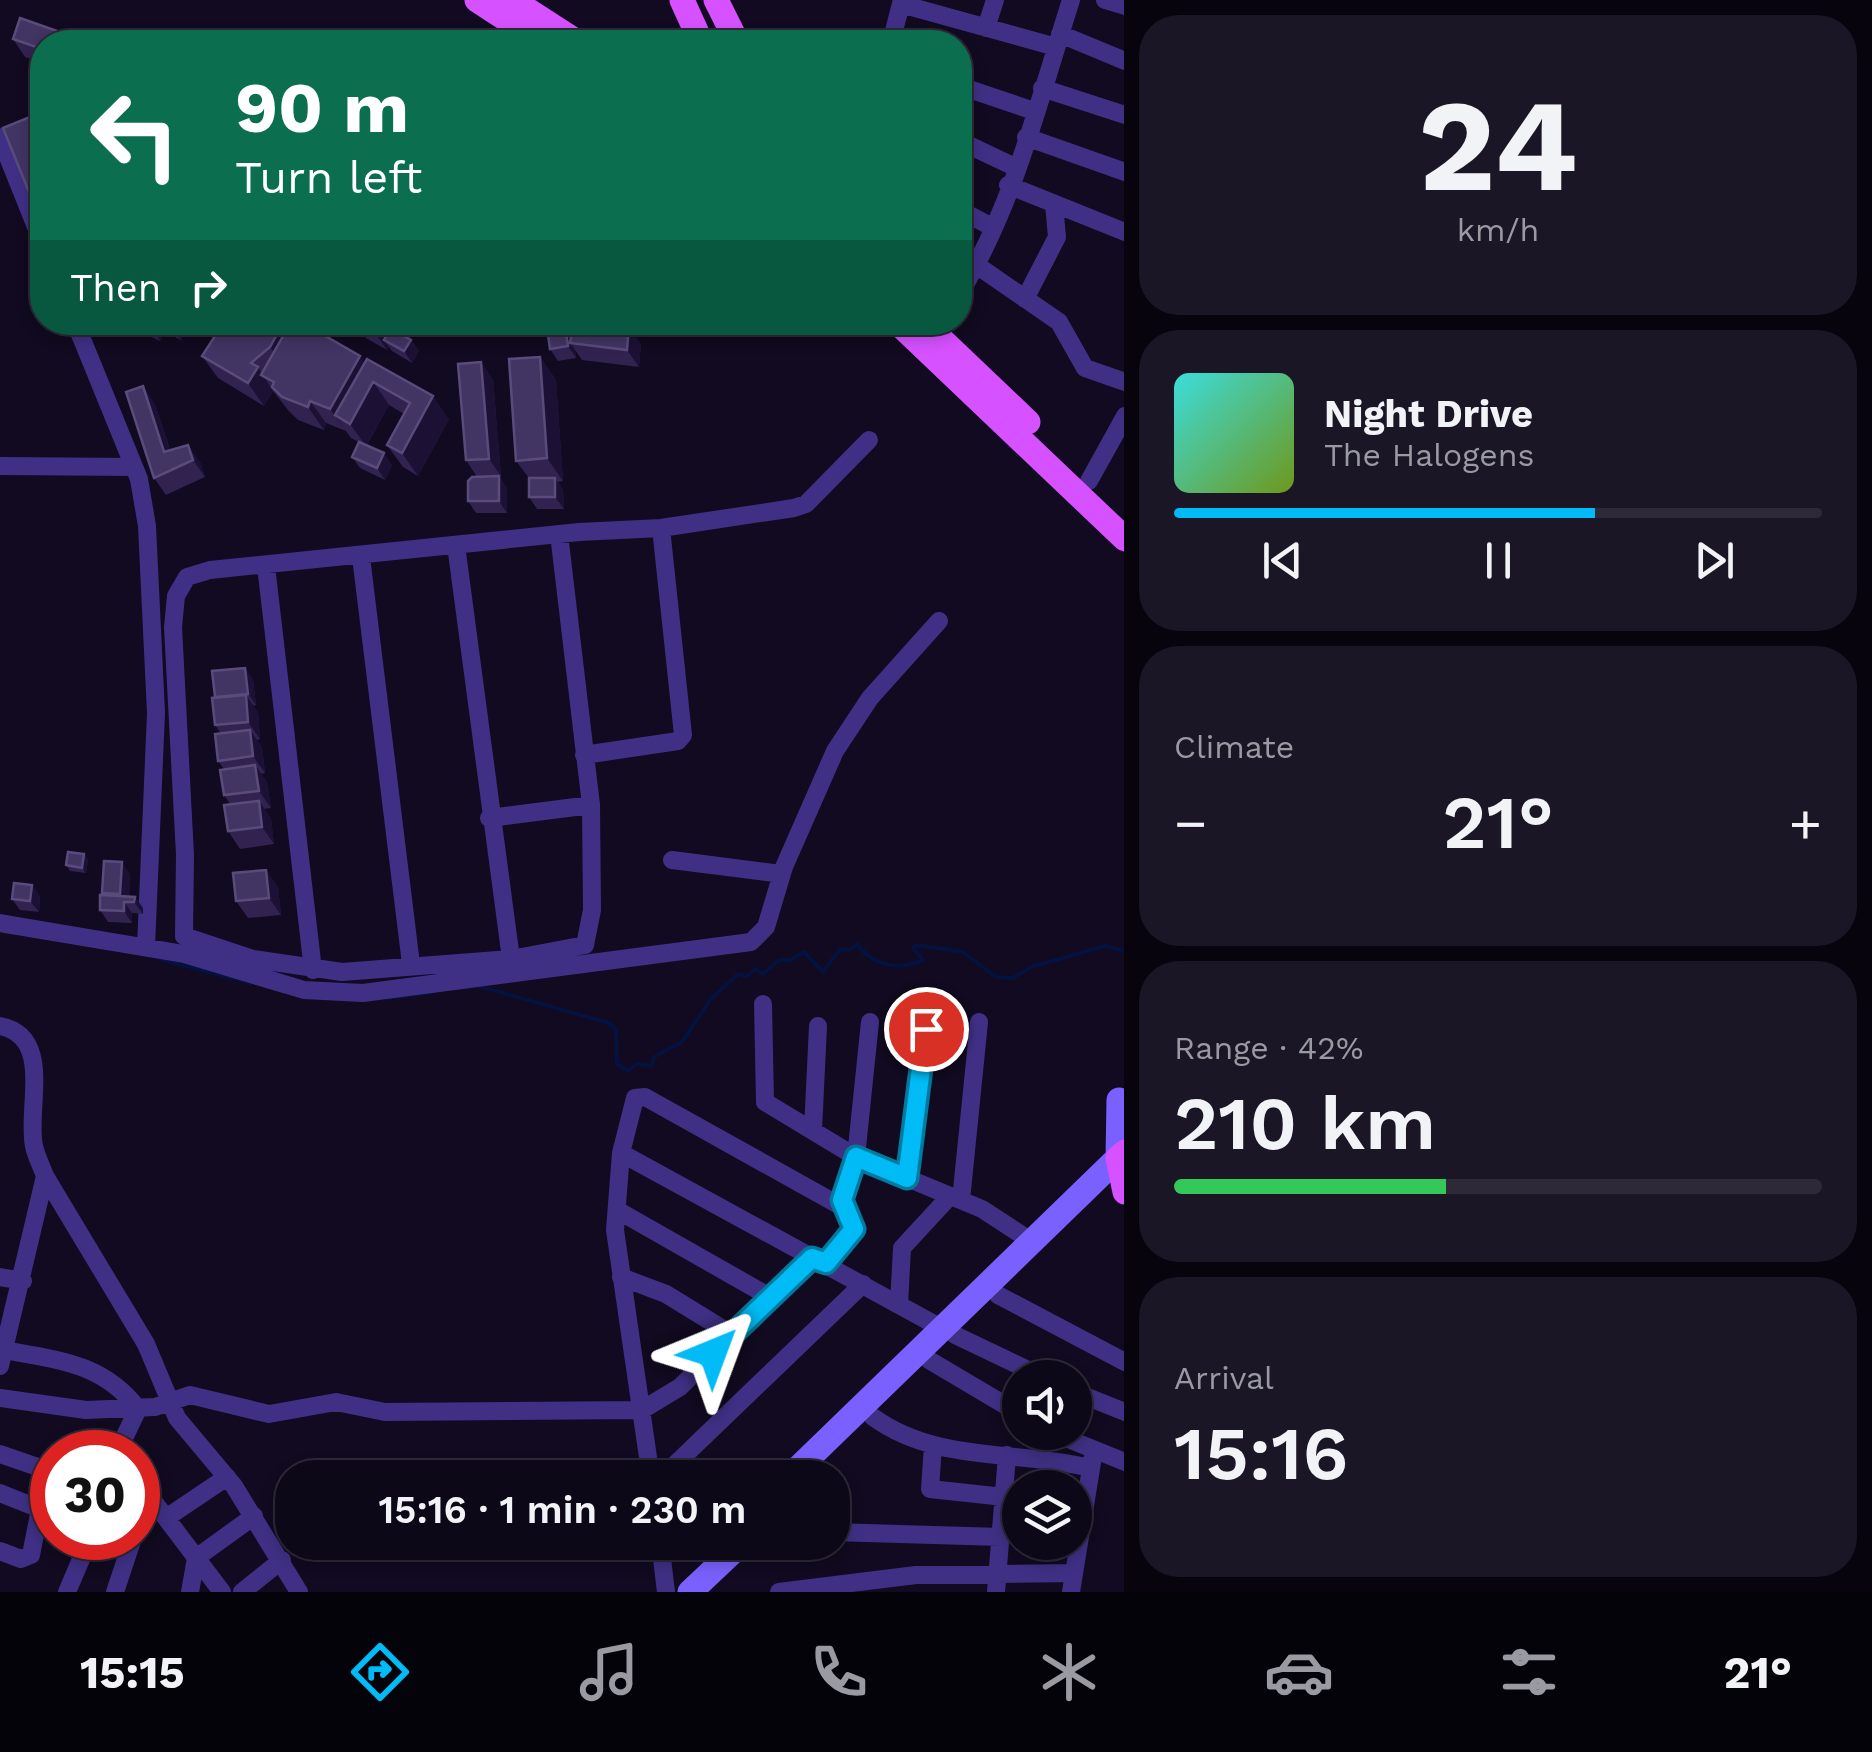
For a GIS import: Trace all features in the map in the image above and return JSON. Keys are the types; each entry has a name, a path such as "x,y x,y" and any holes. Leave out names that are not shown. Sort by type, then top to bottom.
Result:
{"main road":[{"path":"477,0 523,30"},
{"path":"512,0 558,30"},
{"path":"682,0 695,30"},
{"path":"716,0 730,30"},
{"path":"915,335 951,360 1124,516"},
{"path":"938,335 951,360 1124,539"},
{"path":"828,1460 929,1360 949,1332 998,1294 1123,1169 1119,1100 1124,1112"},
{"path":"808,1460 949,1332 1034,1244 1123,1169"},
{"path":"669,1592 702,1560"},
{"path":"690,1592 724,1560"}],"street":[{"path":"986,28 995,0"},
{"path":"972,270 1012,176 1071,0"},
{"path":"1105,0 1124,6"},
{"path":"894,30 902,2 986,28 1058,40 1124,61"},
{"path":"1042,88 1124,115"},
{"path":"972,90 1034,111"},
{"path":"0,137 30,212"},
{"path":"1026,137 1124,172"},
{"path":"972,148 1054,204 1124,232"},
{"path":"1025,299 1057,237 1054,204"},
{"path":"972,216 992,227"},
{"path":"975,264 1059,322 1085,368 1124,382"},
{"path":"80,335 134,467 147,526 156,713 146,947"},
{"path":"1089,481 1124,416"},
{"path":"559,534 591,805 592,910 584,945 511,960 411,964 342,972 217,950 184,936 173,610 188,577 210,570 456,544 559,534 660,528 806,504 869,440"},
{"path":"0,466 134,467"},
{"path":"584,755 678,741 682,735 660,528"},
{"path":"456,544 489,818 511,960"},
{"path":"361,557 411,964"},
{"path":"266,566 314,970"},
{"path":"0,923 146,947 304,990 379,994 750,942 766,927 807,810 854,719 939,621"},
{"path":"489,818 591,805"},
{"path":"672,860 782,874"},
{"path":"763,1004 762,1098 856,1157 1002,1220 1034,1244"},
{"path":"0,1398 86,1410 138,1409 194,1395 269,1414 336,1402 385,1412 574,1414 642,1410 680,1387 770,1297 854,1229 842,1194 856,1157 870,1022"},
{"path":"899,1305 902,1248 955,1198 979,1022"},
{"path":"0,1026 16,1031 27,1042 36,1084 34,1146 46,1176 146,1344 177,1418 227,1476 275,1549"},
{"path":"813,1130 818,1026"},
{"path":"907,1178 926,1029"},
{"path":"649,1460 621,1277 617,1210 620,1153 628,1112 635,1098 645,1096 844,1208"},
{"path":"620,1153 1007,1360"},
{"path":"46,1176 23,1281 4,1327 2,1358 85,1366 117,1384 138,1409"},
{"path":"617,1210 770,1297"},
{"path":"0,1276 23,1281"},
{"path":"621,1277 666,1294 731,1334"},
{"path":"679,1460 863,1284"},
{"path":"998,1294 1124,1362"},
{"path":"929,1360 1002,1403"},
{"path":"1092,1399 1124,1412"},
{"path":"128,1430 138,1409"},
{"path":"873,1416 891,1430 933,1445 1007,1456 1124,1462"},
{"path":"933,1445 930,1489 1002,1496"},
{"path":"1078,1450 1092,1459"},
{"path":"0,1454 30,1464"},
{"path":"1006,1470 1007,1456"},
{"path":"1090,1470 1092,1459"},
{"path":"166,1518 227,1476"},
{"path":"0,1493 30,1505"},
{"path":"160,1511 222,1592"},
{"path":"190,1592 196,1558 254,1516"},
{"path":"850,1532 1002,1531"},
{"path":"0,1551 21,1559 30,1555"},
{"path":"68,1592 81,1560"},
{"path":"115,1592 126,1560"},
{"path":"242,1592 282,1560 300,1592"},
{"path":"663,1560 669,1592"},
{"path":"779,1592 916,1575 997,1583 1073,1583"}],"building":[{"path":"20,18 54,30 30,30 30,45 13,39"},
{"path":"30,117 30,194 3,128"},
{"path":"216,335 277,335 270,347 251,363 258,367 248,383 202,356"},
{"path":"284,335 324,335 360,356 330,409 310,401 308,407 282,397 272,387 274,382 261,375"},
{"path":"386,335 402,335 411,340 404,351 384,340"},
{"path":"548,335 566,335 568,346 550,349"},
{"path":"572,335 628,335 627,350 570,343"},
{"path":"540,357 547,458 516,461 509,359"},
{"path":"367,359 433,396 402,453 387,445 410,403 373,382 350,424 335,415"},
{"path":"481,362 489,459 466,460 458,364"},
{"path":"143,386 164,452 188,445 193,460 154,478 126,392"},
{"path":"359,442 384,453 377,468 352,457"},
{"path":"499,476 499,501 468,501 468,481 472,477"},
{"path":"529,478 555,478 555,497 529,497"},
{"path":"245,668 248,694 215,697 212,671"},
{"path":"246,695 248,722 215,725 212,698"},
{"path":"250,730 253,756 218,761 215,734"},
{"path":"255,765 259,791 224,795 220,770"},
{"path":"259,801 262,827 228,831 224,805"},
{"path":"68,852 84,854 82,868 66,865"},
{"path":"104,861 122,862 120,894 102,893"},
{"path":"266,870 269,898 236,901 233,873"},
{"path":"14,883 32,885 30,901 12,899"},
{"path":"100,895 135,897 134,902 124,902 124,911 100,910"}],"waterway":[{"path":"478,986 609,1023 616,1030 617,1064 628,1071 637,1064 651,1066 654,1057 682,1042 711,999 738,974 747,976 755,969 763,974 779,960 791,960 804,952 823,972 840,949 849,950 857,944 878,962 895,966 923,960 913,948 918,945 963,952 996,977 1013,978 1031,967 1105,946 1124,951"},
{"path":"159,959 252,983"},
{"path":"389,998 434,992"}],"route":[{"path":"713,1353 812,1258 826,1263 854,1229 842,1194 856,1157 907,1178 926,1029"}]}
